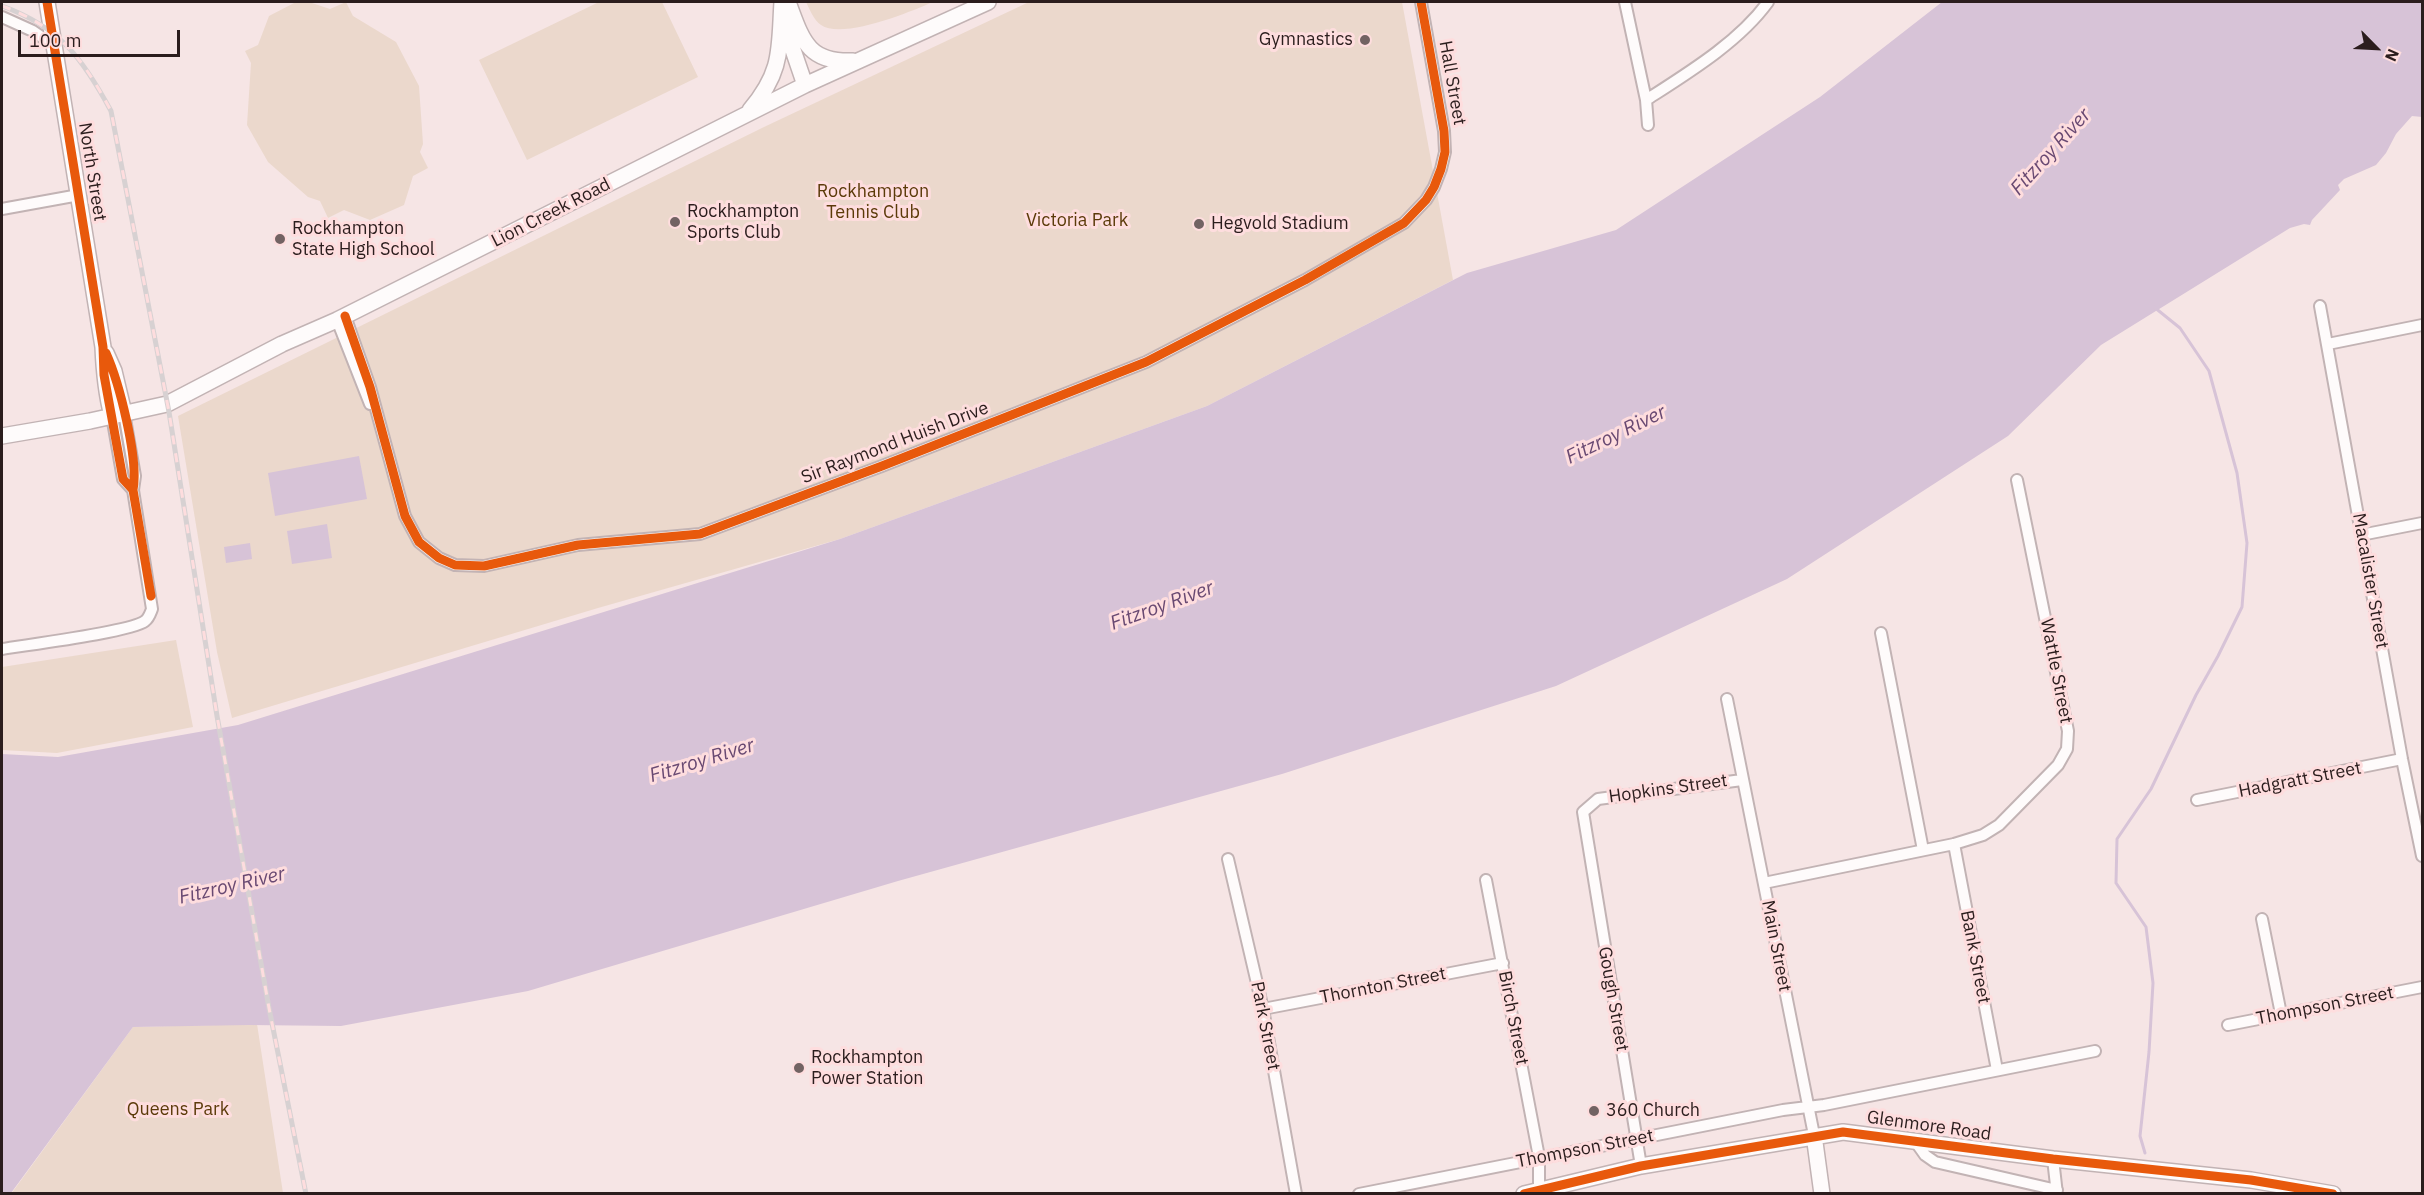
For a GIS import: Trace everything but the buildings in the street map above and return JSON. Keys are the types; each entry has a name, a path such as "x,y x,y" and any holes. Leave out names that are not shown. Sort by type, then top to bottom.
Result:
{"street":[{"name":"North Street","path":"2,649 143,623 152,609 133,490 123,479 118,415 104,375 104,348 48,2"},
{"path":"785,2 800,34 814,53 831,61 861,60"},
{"path":"785,2 792,47 805,85"},
{"path":"745,117 766,92 777,66 785,2"},
{"name":"Lion Creek Road","path":"2,436 167,404 282,344 341,318 805,85 988,2"},
{"name":"Hall Street","path":"1421,2 1446,140 1441,169"},
{"path":"1625,2 1646,100 1648,125"},
{"path":"1646,100 1711,57 1758,16 1768,2"},
{"path":"2,17 33,31 56,47"},
{"name":"Sir Raymond Huish Drive","path":"341,318 383,431 411,531 419,542 433,554 455,565 484,566 578,545 700,534 882,466 1153,358 1305,280 1404,223 1426,200 1434,188 1441,169"},
{"path":"2,209 78,195"},
{"name":"Macalister Street","path":"2320,306 2402,759 2422,856"},
{"path":"2328,345 2422,325"},
{"name":"Wattle Street","path":"1954,844 1983,835 1999,825 2058,765 2067,749 2068,732 2064,708 2017,480"},
{"path":"2361,535 2422,523"},
{"path":"1881,633 1923,850"},
{"name":"Main Street","path":"1726,699 1814,1135 1822,1194"},
{"name":"Hadgratt Street","path":"2197,800 2402,759"},
{"name":"Hopkins Street","path":"1585,831 1583,812 1598,799 1742,780"},
{"name":"Gough Street","path":"1585,831 1641,1167"},
{"path":"1764,883 1954,844"},
{"name":"Bank Street","path":"1954,844 1997,1070"},
{"name":"Park Street","path":"1228,859 1263,1009 1296,1194"},
{"name":"Birch Street","path":"1486,880 1539,1156 1534,1193"},
{"path":"2262,918 2282,1014"},
{"name":"Thornton Street","path":"1263,1009 1503,963"},
{"name":"Thompson Street","path":"2229,1025 2422,987"},
{"name":"Thompson Street","path":"1359,1194 1539,1156 1808,1107 2095,1050"},
{"name":"Glenmore Road","path":"1534,1193 1641,1167 1814,1135 1851,1132 2252,1186 2333,1194"},
{"path":"1915,1141 1925,1155 1935,1162 2057,1192 2053,1159"}],"green space":[{"path":"296,2 309,2 330,9 346,2 353,16 396,42 419,86 423,144 420,152 428,168 413,176 404,205 370,220 344,210 328,218 320,201 308,197 268,162 247,125 251,63 245,51 258,45 269,16"},
{"path":"599,2 662,2 698,77 527,160 479,60"},
{"path":"806,2 933,2 876,23 860,27 831,29 818,23"},
{"name":"Victoria Park","path":"1029,2 1402,2 1453,280 1207,406 840,539 598,608 232,718 217,652 178,416 764,127"},
{"path":"176,640 193,727 57,753 2,750 2,667"},
{"name":"Queens Park","path":"257,1024 283,1193 11,1194 133,1027"}],"water":[{"name":"Fitzroy River","path":"1942,2 2422,2 2422,117 2412,116 2396,134 2386,153 2376,165 2344,179 2338,185 2340,190 2310,225 2304,224 2290,228 2101,345 2008,436 1787,579 1556,686 1282,774 898,881 528,991 341,1026 133,1027 11,1193 2,1193 2,754 58,757 238,725 840,539 1207,406 1467,273 1616,230 1820,97"},
{"path":"359,456 367,499 275,516 268,473"},
{"path":"327,524 332,558 292,564 287,531"},
{"path":"250,543 252,559 226,563 224,547"}],"waterway":[{"path":"2145,1153 2140,1136 2149,1052 2153,983 2146,927 2116,883 2117,839 2151,789 2242,607 2247,543 2237,473 2209,371 2180,328 2154,307"}],"railway":[{"path":"2,6 40,24 68,47 80,60 111,111 169,412 217,716 269,1008 306,1194"}],"cycle path":[{"path":"47,2 103,347 104,375 123,479 133,490"},
{"path":"345,316 370,387 405,516 419,542 439,558 455,565 484,566 578,545 700,534 882,466 1146,362 1305,280 1404,223 1426,200 1434,187 1445,152 1444,131 1421,2"},
{"path":"106,353 117,382 131,441 133,490 151,596"},
{"path":"1524,1194 1641,1166 1843,1132 2053,1159 2251,1180 2333,1194"}],"place":[{"name":"Gymnastics","path":"1365,40"},
{"name":"Rockhampton Sports Club","path":"675,222"},
{"name":"Hegvold Stadium","path":"1199,224"},
{"name":"Rockhampton State High School","path":"280,239"},
{"name":"Rockhampton Power Station","path":"799,1068"},
{"name":"360 Church","path":"1594,1111"}],"park label":[{"name":"Rockhampton Tennis Club","path":"873,202"}]}
